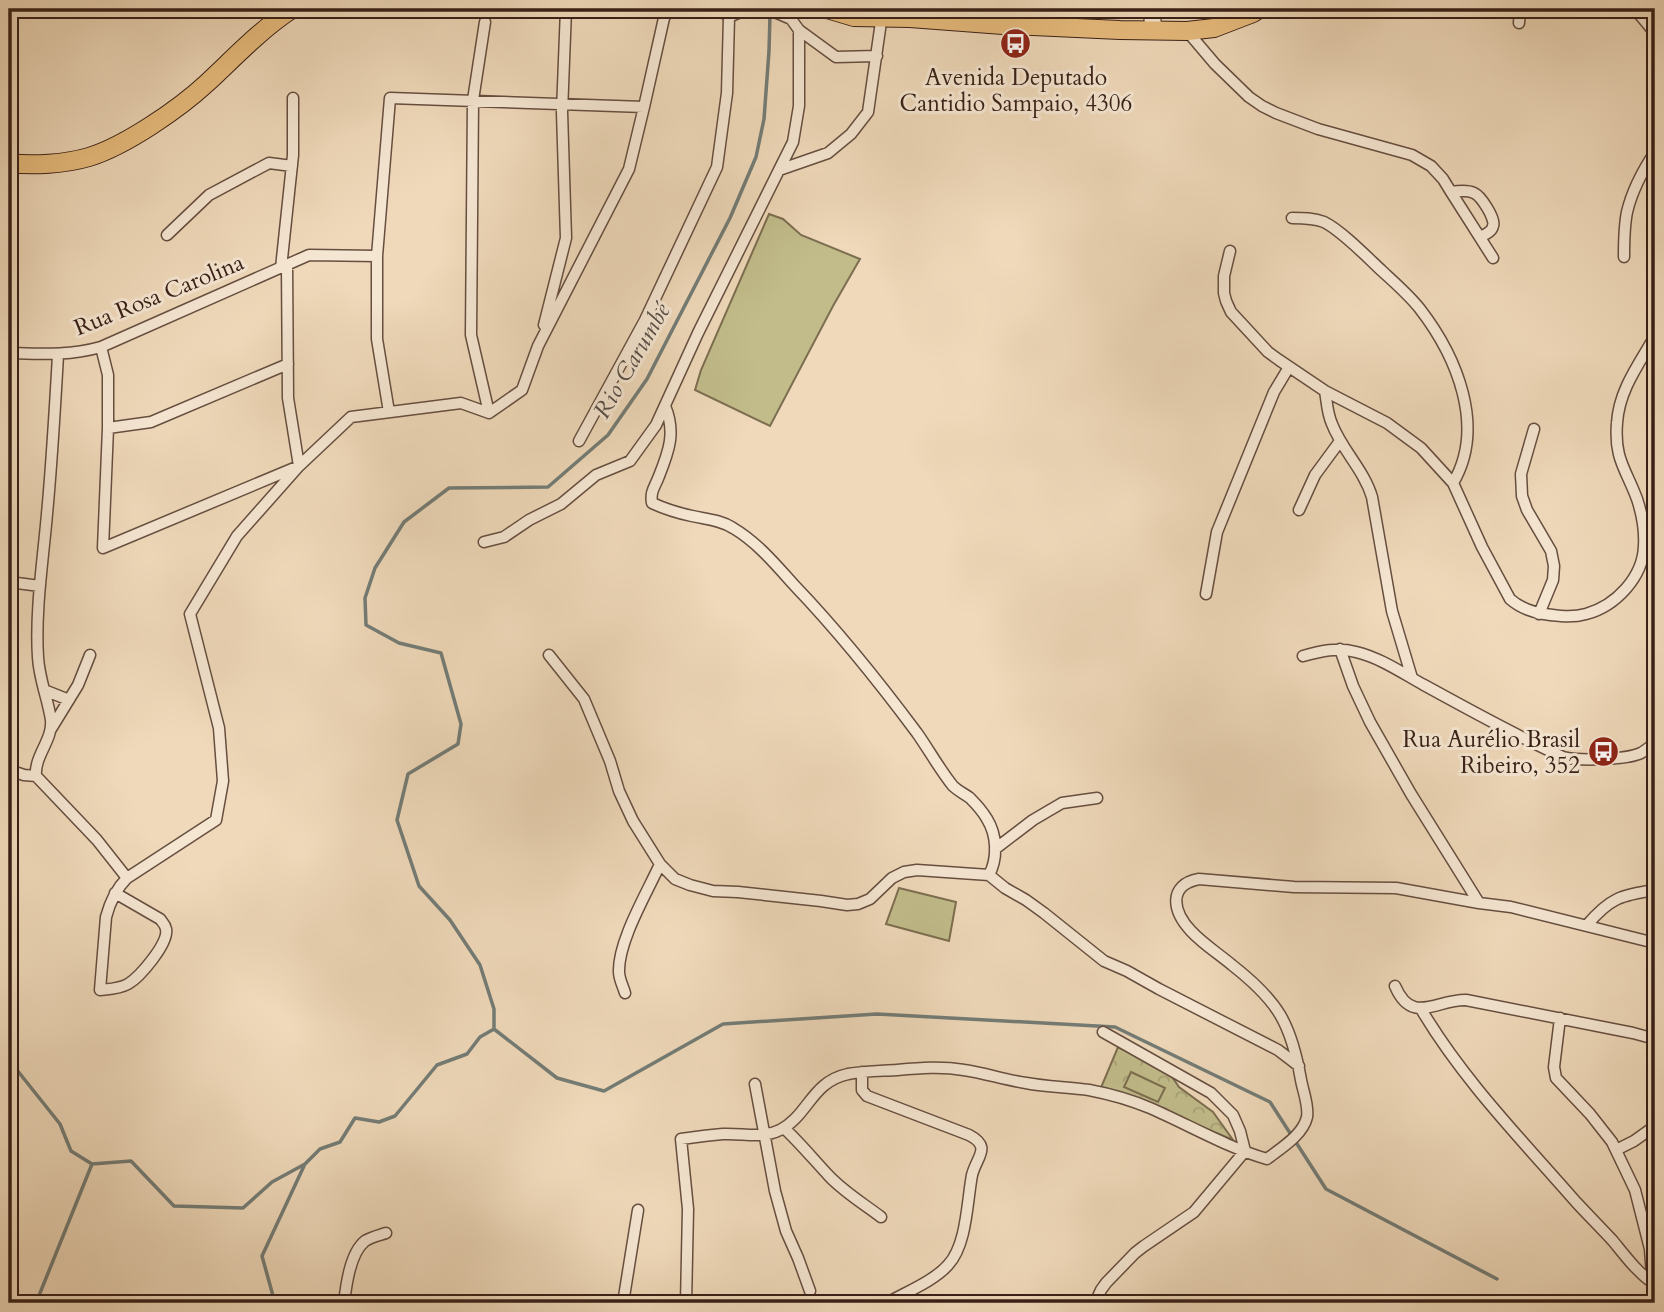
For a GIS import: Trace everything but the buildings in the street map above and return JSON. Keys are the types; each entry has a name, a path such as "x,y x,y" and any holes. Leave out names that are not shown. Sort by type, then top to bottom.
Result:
{"main road":[{"path":"9,163 50,163 89,157 127,140 205,85 273,21 292,9"},
{"path":"827,9 854,17 882,13 1187,31 1214,28 1254,10"}],"street":[{"path":"489,413 522,390 538,346 566,238 562,103 566,9"},
{"path":"538,346 628,169 664,18 670,9"},
{"path":"719,9 729,17"},
{"path":"729,17 747,9"},
{"path":"760,9 791,19 799,30 836,57 877,56"},
{"path":"1152,9 1153,30"},
{"path":"1519,23 1521,9"},
{"path":"1635,9 1655,33"},
{"path":"779,170 828,153 851,134 868,112 882,13"},
{"path":"579,441 645,320 717,167 727,93 729,17"},
{"path":"485,22 473,100 471,335 489,413"},
{"path":"484,542 503,537 569,498 596,475 630,461 656,425 698,333 793,142 799,106 799,30"},
{"path":"1187,31 1215,64 1262,107 1350,139 1412,155 1431,166 1443,179 1493,258"},
{"path":"293,98 292,166 284,266 288,398 299,466"},
{"path":"389,412 377,339 377,256 390,98 644,107"},
{"path":"1624,257 1626,215 1633,194 1655,152"},
{"path":"167,235 209,195 270,163 292,166"},
{"path":"1451,192 1474,193 1486,207 1494,226 1480,237"},
{"path":"1293,218 1321,221 1340,234 1407,295 1442,342 1463,392 1468,416 1465,457 1453,483"},
{"path":"1230,251 1224,276 1224,293 1231,312 1268,352 1325,391 1387,423 1421,448 1453,483 1506,592 1516,604 1535,612 1572,617 1588,614 1628,588 1636,577 1644,546 1642,516 1618,452 1617,421 1619,405 1628,383 1655,337"},
{"name":"Rua Rosa Carolina","path":"9,353 58,355 82,352 309,255 377,256"},
{"path":"100,346 108,375 103,548 299,466"},
{"path":"51,729 38,657 40,586 58,355"},
{"path":"108,428 151,422 288,364"},
{"path":"1206,594 1217,531 1274,392 1289,367"},
{"path":"1325,391 1331,421 1340,441 1365,478 1372,497 1392,611 1412,678"},
{"path":"115,893 160,919 167,931 165,939 141,973 118,988 100,989 106,917 115,893 127,878 216,820 223,781 219,728 190,614 237,536 299,466 351,417 461,403 489,413"},
{"path":"664,406 671,420 671,444 658,480 651,490 652,503 731,526 770,559 837,632 918,735 954,788 971,799 988,820 994,834 995,849 994,863 989,875"},
{"path":"1534,429 1521,474 1522,496 1527,510 1551,551 1555,566 1553,580 1535,612"},
{"path":"1299,510 1315,475 1340,441"},
{"path":"9,582 40,586"},
{"path":"1340,649 1370,722 1479,903"},
{"path":"1303,656 1340,649 1367,655 1524,738 1574,760 1628,757 1641,753 1655,743"},
{"path":"36,772 51,729 78,685 90,655"},
{"path":"549,655 584,699 633,821 660,864 675,879 701,889 847,905 870,899 892,878 904,872 917,870 989,875 1044,913 1104,961 1269,1045 1299,1066"},
{"path":"44,690 69,700"},
{"path":"9,770 24,775 36,772"},
{"path":"36,772 127,878"},
{"path":"995,849 1033,820 1062,803 1097,799"},
{"path":"625,993 619,973 621,953 660,864"},
{"path":"686,1303 688,1203 681,1139 724,1134 763,1136 784,1128 821,1087 840,1076 938,1067 968,1070 1028,1084 1090,1090 1121,1098 1267,1159 1284,1146 1302,1127 1307,1116 1292,1038 1272,1002 1191,931 1182,919 1176,899 1179,890 1191,881 1199,879 1294,887 1396,888 1511,907 1655,943"},
{"path":"1587,925 1601,909 1615,899 1655,890"},
{"path":"1395,986 1405,1002 1421,1009 1456,1060 1513,1131 1636,1269 1654,1284"},
{"path":"1421,1009 1449,1001 1466,1000 1655,1039"},
{"path":"1560,1018 1554,1067 1556,1078 1604,1130 1635,1190 1651,1229 1654,1303"},
{"path":"1103,1032 1211,1093 1233,1115 1245,1151"},
{"path":"862,1072 862,1090 867,1096 969,1135 980,1142 982,1147 972,1175 960,1243 949,1264 887,1303"},
{"path":"755,1084 775,1191 786,1231 810,1291"},
{"path":"1616,1150 1655,1126"},
{"path":"784,1128 843,1189 881,1217"},
{"path":"1095,1303 1106,1283 1135,1254 1194,1212 1245,1151"},
{"path":"623,1303 638,1210"},
{"path":"344,1303 352,1264 359,1250 365,1241 386,1233"}],"green space":[{"path":"769,214 783,219 801,235 860,259 770,426 695,390 701,370"},
{"path":"899,888 956,902 949,941 886,924"},
{"path":"1118,1047 1168,1071 1179,1087 1213,1112 1233,1140 1122,1093 1100,1090"},
{"path":"1131,1072 1165,1088 1158,1102 1124,1087"}],"waterway":[{"name":"Rio Carumbé","path":"92,1164 131,1161 174,1206 243,1208 272,1182 305,1164 320,1149 340,1142 355,1118 379,1122 395,1116 437,1065 467,1054 480,1037 494,1029 494,1009 480,965 450,920 419,886 397,820 408,774 458,744 461,724 441,653 399,643 366,625 365,598 375,568 404,522 449,488 548,487 608,435 647,379 730,218 756,157 764,119 770,15"},
{"path":"494,1029 557,1078 604,1091 723,1024 877,1014 1115,1027 1270,1102 1326,1189 1497,1279"},
{"path":"9,1060 60,1124 71,1151 92,1164"},
{"path":"36,1303 92,1164"},
{"path":"275,1303 262,1256 304,1166"}],"place":[{"name":"Avenida Deputado Cantidio Sampaio, 4306","path":"1016,43"},
{"name":"Rua Aurélio Brasil Ribeiro, 352","path":"1603,752"}]}
